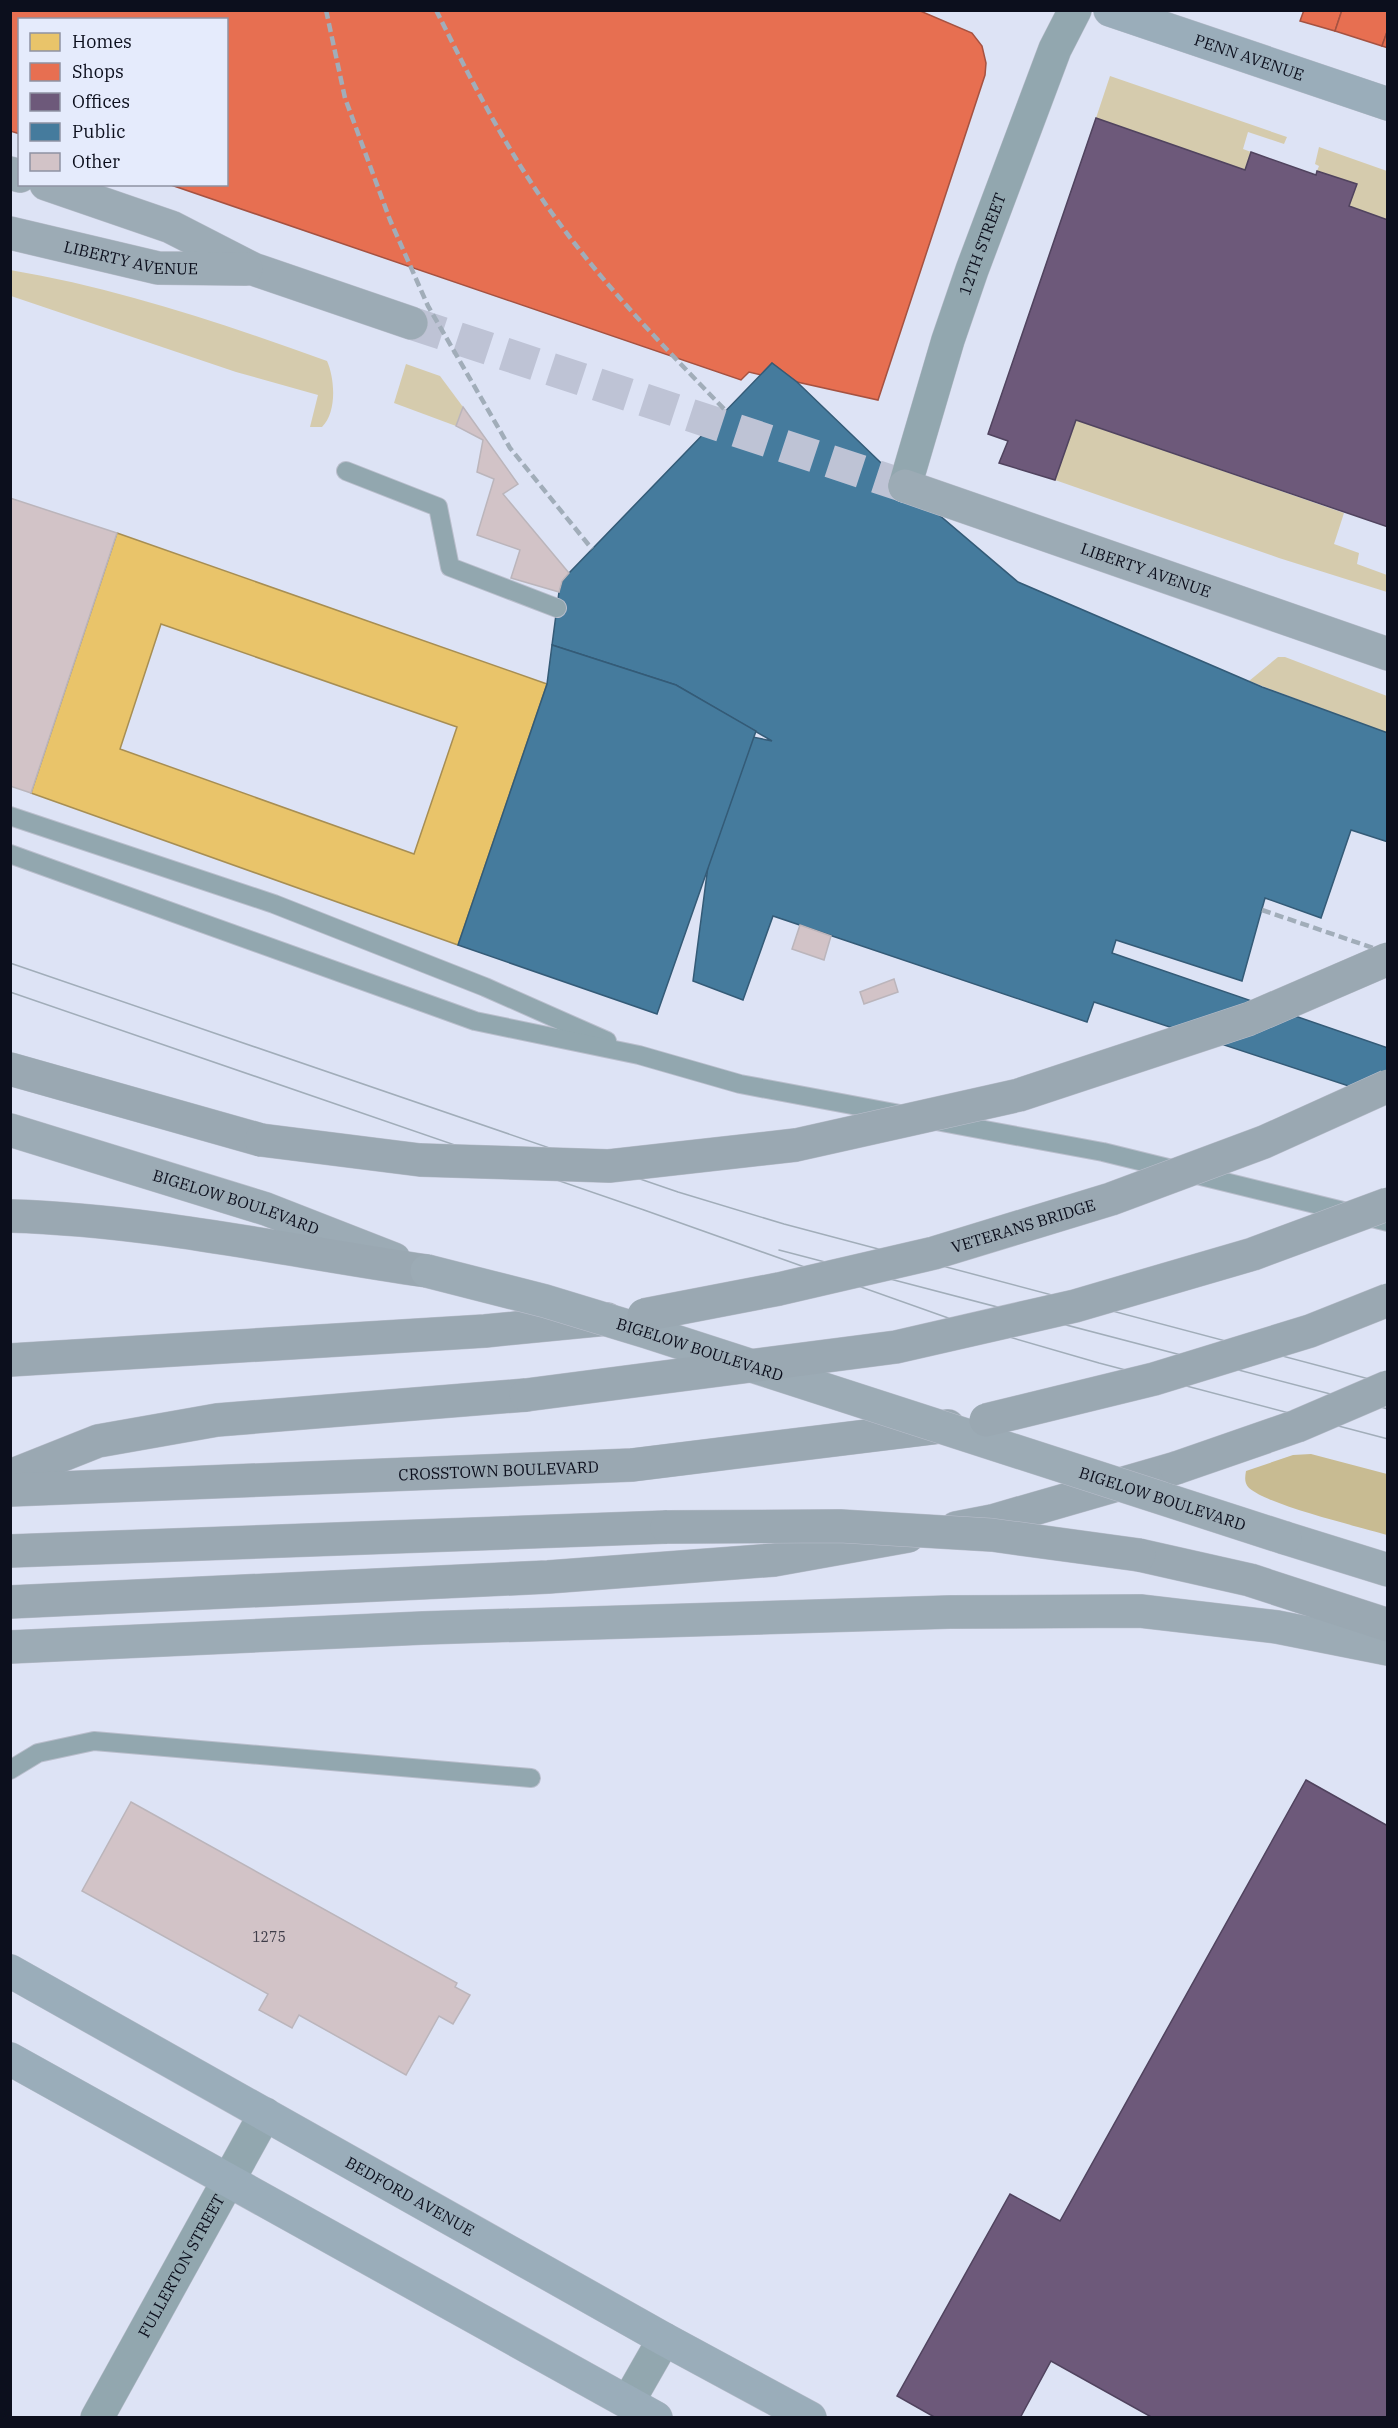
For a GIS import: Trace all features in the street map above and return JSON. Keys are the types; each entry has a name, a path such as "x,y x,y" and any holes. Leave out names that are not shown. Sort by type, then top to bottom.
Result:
{"highway":[{"path":"10,1069 261,1140 420,1160 609,1166 796,1145 1019,1095 1249,1019 1388,959"},
{"name":"VETERANS BRIDGE","path":"10,1360 485,1331 644,1315 780,1289 934,1253 1111,1199 1264,1142 1388,1086"},
{"path":"10,1476 98,1442 217,1420 526,1395 896,1347 1075,1306 1252,1254 1388,1204"},
{"path":"10,1216 74,1218 181,1230 306,1253 427,1271"},
{"name":"CROSSTOWN BOULEVARD","path":"10,1490 632,1465 822,1443 986,1420 1166,1376 1310,1331 1388,1300"},
{"path":"10,1602 548,1576 774,1560 992,1521 1176,1468 1296,1426 1388,1388"},
{"path":"10,1551 667,1527 840,1526 992,1535 1139,1555 1250,1580 1388,1625"}],"main road":[{"name":"LIBERTY AVENUE","path":"52,186 171,227 253,269 411,323"},
{"name":"LIBERTY AVENUE","path":"10,233 158,268 253,269"},
{"name":"LIBERTY AVENUE","path":"905,486 1388,654"},
{"name":"BIGELOW BOULEVARD","path":"10,1130 266,1209 427,1271 545,1300 1388,1570"},
{"path":"10,1647 423,1628 950,1612 1140,1611 1277,1627 1388,1649"}],"street":[{"name":"12TH STREET","path":"905,486 948,340 972,270 1054,49 1075,10"},
{"name":"PENN AVENUE","path":"1110,10 1388,104"},
{"name":"BEDFORD AVENUE","path":"10,1971 664,2339 810,2418"},
{"path":"10,2059 229,2178 642,2410 664,2339"},
{"name":"FULLERTON STREET","path":"97,2418 265,2114"}],"lane":[{"path":"346,471 438,507 450,567 557,608"},
{"path":"10,816 274,904 485,987 639,1055"},
{"path":"10,854 475,1021 639,1055 740,1084 1103,1152 1388,1222"},
{"path":"10,1770 38,1753 94,1741 531,1778"}],"shaded area":[{"path":"1110,76 1287,137 1284,144 1248,132 1243,149 1251,152 1245,170 1096,118"},
{"path":"1319,147 1387,171 1387,220 1349,206 1317,171 1319,166 1315,164"},
{"path":"10,270 91,287 170,308 327,361 332,377 333,395 327,421 322,427 310,427 318,395 236,372 11,296"},
{"path":"406,364 440,376 463,407 456,426 394,403"},
{"path":"1076,420 1344,513 1334,544 1359,553 1357,564 1387,575 1387,592 1279,558 1055,480"},
{"path":"1278,657 1285,657 1387,696 1387,733 1249,681"},
{"path":"1311,1454 1387,1474 1387,1535 1275,1502 1260,1495 1246,1484 1246,1471 1293,1455"}],"building: Homes":[{"path":"117,533 547,684 458,945 31,793","holes":["161,624 457,727 414,854 120,749"]}],"building: Shops":[{"path":"10,10 918,10 972,33 982,46 986,63 985,75 878,400 797,382 772,363 761,375 749,372 741,380 174,186 228,186 228,18 18,18 18,133 10,131"},
{"path":"1304,10 1342,10 1335,31 1300,21"},
{"path":"1342,10 1388,10 1388,29 1382,46 1335,31"},
{"path":"1388,29 1388,48 1382,46"}],"building: Offices":[{"path":"1096,118 1245,170 1251,152 1316,175 1317,171 1357,184 1349,206 1388,220 1388,527 1076,420 1055,480 999,463 1008,441 988,434"},
{"path":"1306,1780 1388,1826 1388,2418 1153,2418 1051,2361 1020,2418 936,2418 897,2396 1010,2194 1060,2221"}],"building: Public":[{"path":"772,363 797,382 905,486 1018,582 1262,687 1388,733 1388,842 1351,830 1321,918 1265,898 1242,981 1116,940 1112,953 1388,1048 1388,1099 1094,1002 1087,1022 773,916 743,1000 693,981 708,866 753,737 772,741 676,685 552,645 562,581"},
{"path":"552,645 676,685 756,731 657,1014 458,945 547,684"}],"building: Other":[{"path":"463,407 518,484 503,494 569,573 562,581 559,592 511,578 520,550 477,535 494,479 477,472 483,440 456,426"},
{"path":"10,498 117,533 31,793 10,786"},
{"path":"800,925 831,936 824,960 792,949"},
{"path":"894,979 898,992 864,1004 860,992"},
{"path":"131,1802 457,1983 455,1987 470,1995 453,2024 439,2016 406,2075 299,2015 292,2028 259,2010 268,1994 82,1891"}],"tunnel":[{"path":"411,323 905,486"}],"tram line":[{"path":"10,963 678,1192 784,1224 1388,1384"},
{"path":"10,992 644,1210 968,1325 1099,1363 1388,1439"},
{"path":"779,1250 1388,1409"}],"railway":[{"path":"326,10 345,98 390,220 428,306 510,448 592,549"},
{"path":"436,10 507,144 557,220 617,295 726,411"},
{"path":"1262,910 1388,953"}]}
